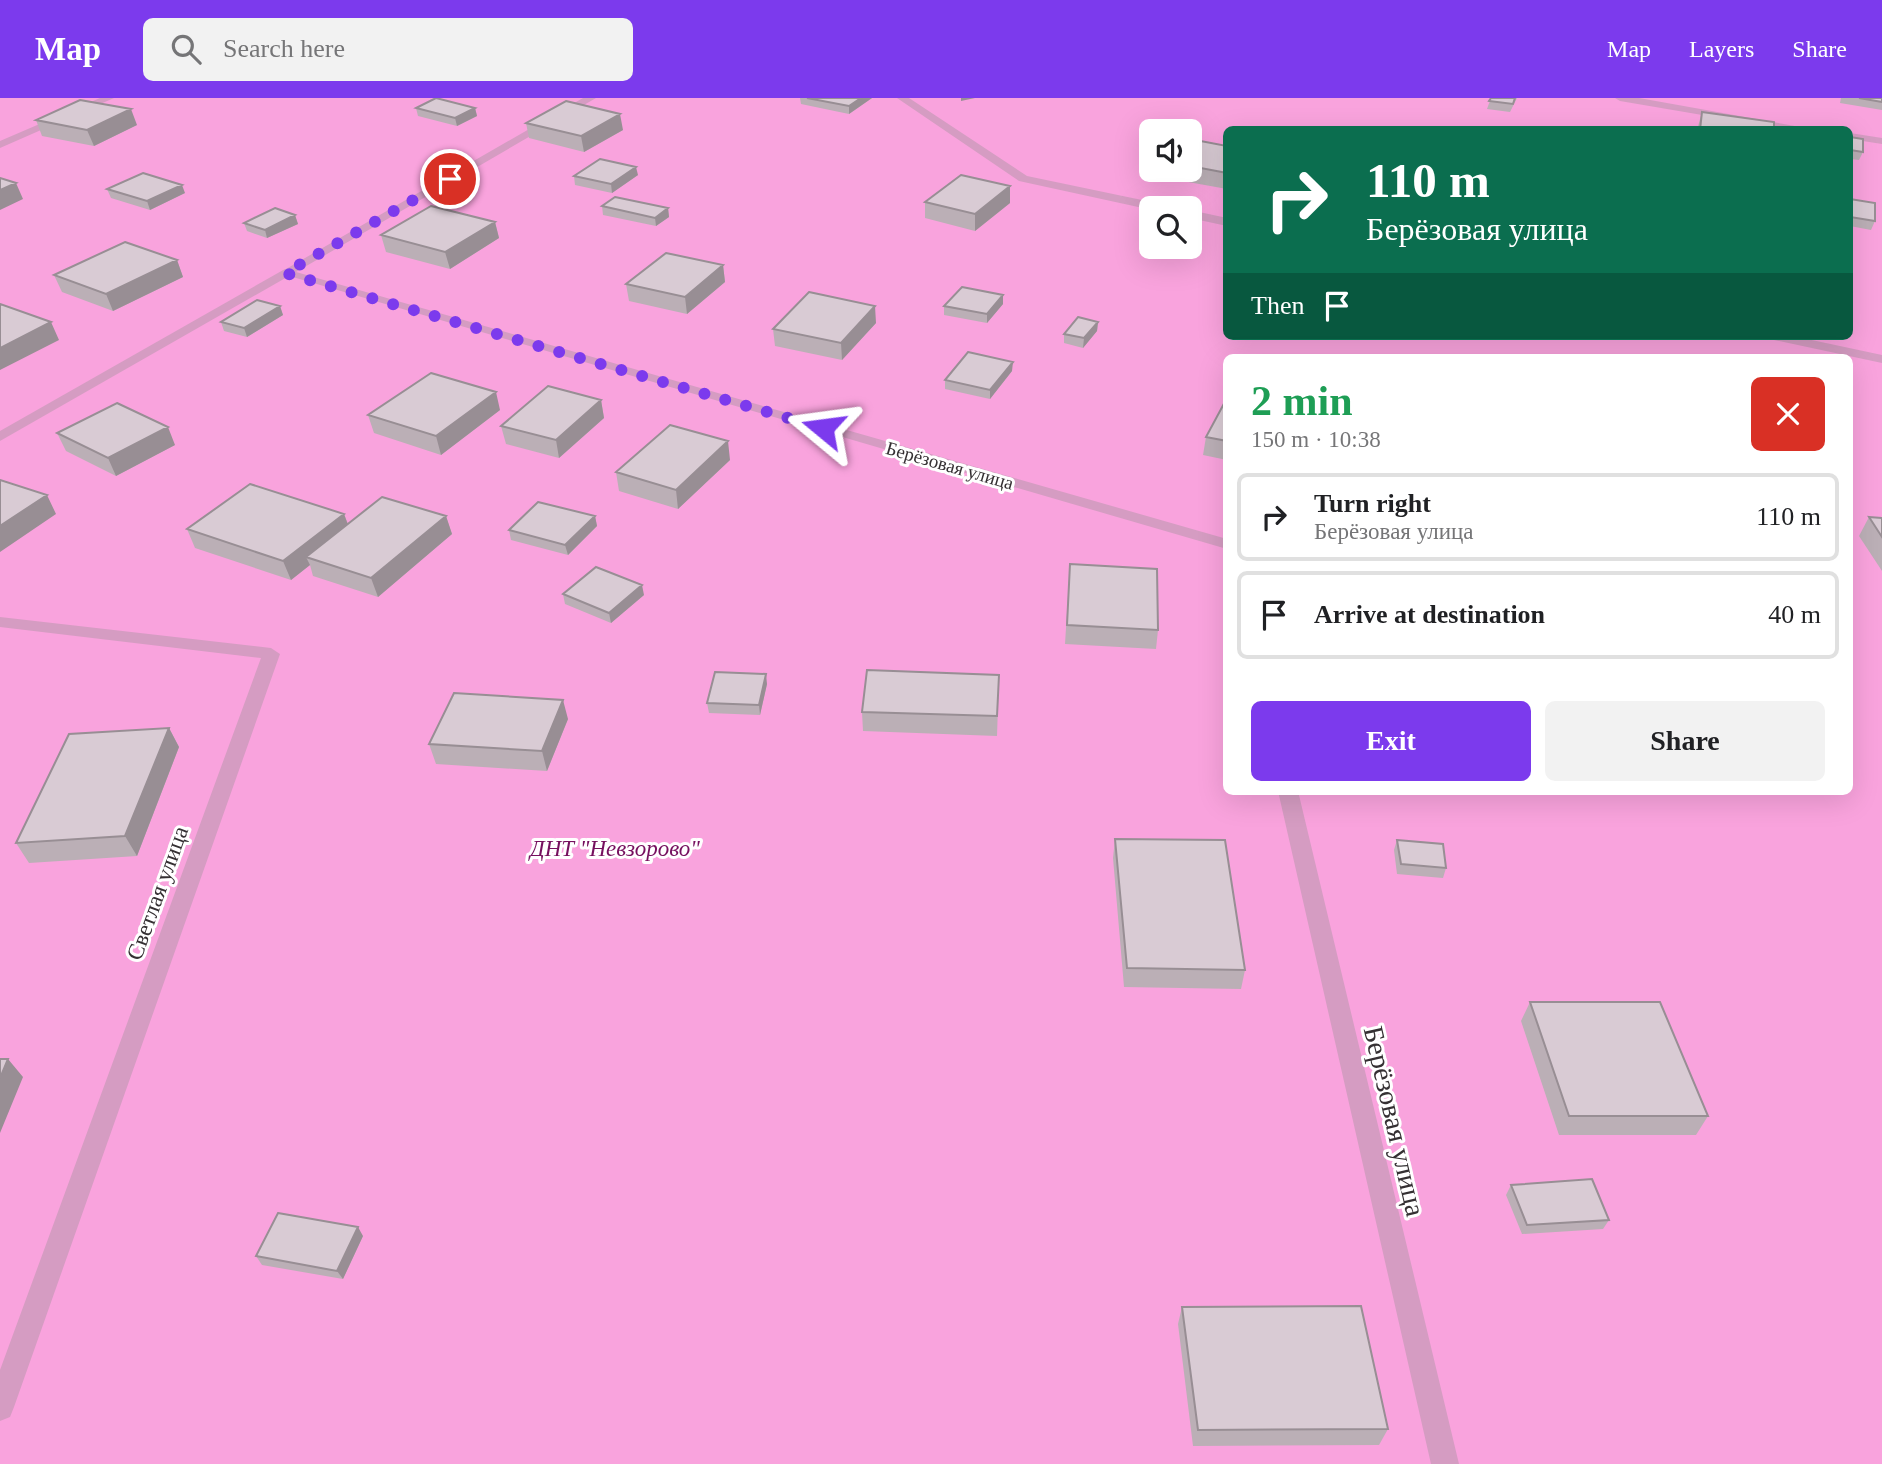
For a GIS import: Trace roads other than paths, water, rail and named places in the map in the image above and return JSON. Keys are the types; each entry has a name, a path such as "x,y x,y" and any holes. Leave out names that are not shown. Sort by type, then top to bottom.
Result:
{"street":[{"path":"0,145 109,98"},
{"path":"0,437 591,98"},
{"path":"901,98 1023,180 1139,204"},
{"path":"1620,98 1788,126"},
{"path":"1853,136 1882,141"},
{"path":"1202,217 1223,221"},
{"name":"Берёзовая улица","path":"285,273 1223,543"},
{"path":"1793,340 1882,359"},
{"name":"Светлая улица","path":"0,622 271,654 0,1407"},
{"name":"Берёзовая улица","path":"1289,795 1445,1464"}],"park label":[{"name":"ДНТ \"Невзорово\"","path":"615,848"}]}
